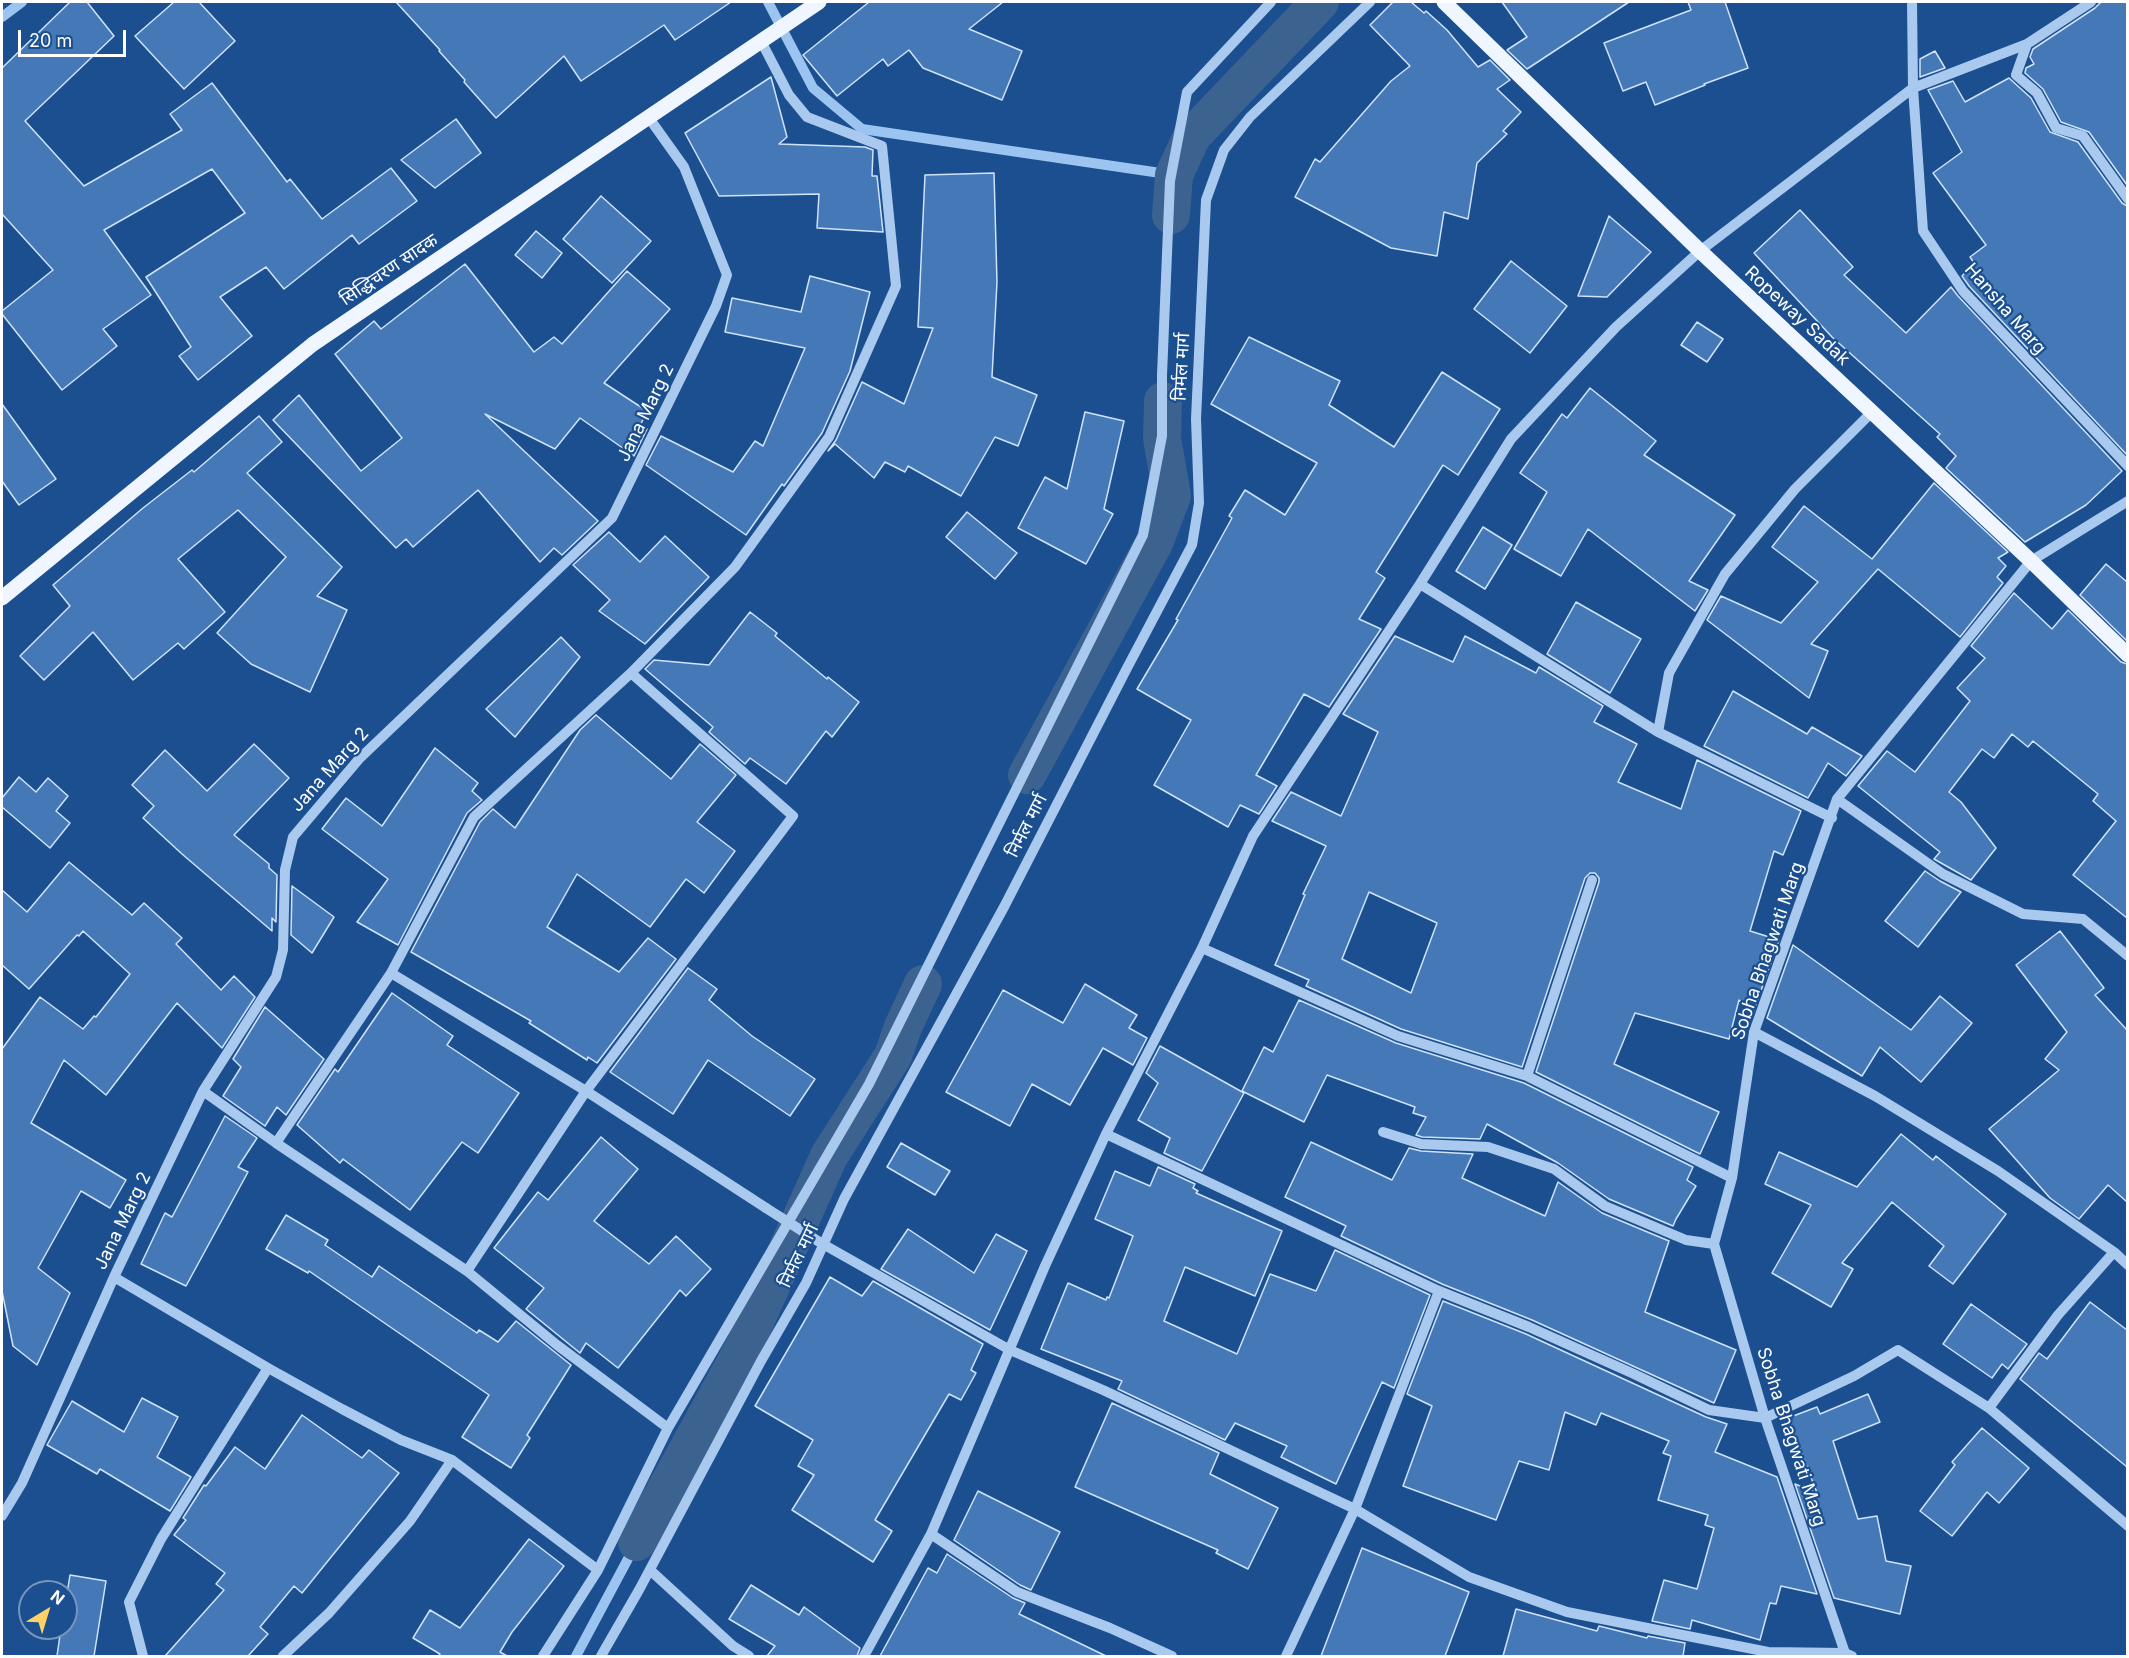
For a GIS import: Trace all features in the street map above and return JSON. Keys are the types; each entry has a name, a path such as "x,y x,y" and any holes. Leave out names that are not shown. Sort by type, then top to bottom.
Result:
{"main road":[{"name":"सिद्धिचरण सादक","path":"2,598 314,344 819,2"},
{"name":"Ropeway Sadak","path":"1444,2 1700,251 2031,561 2127,655"}],"street":[{"path":"543,1656 598,1570 668,1428 869,1084 1143,535 1162,436 1162,375 1170,181 1187,92 1271,2"},
{"name":"निर्मल मार्ग","path":"601,1656 650,1570 761,1361 806,1283 844,1199 1004,907 1192,545 1199,503 1196,419 1206,200 1224,150 1250,117 1370,2"},
{"name":"Hansha Marg","path":"1912,2 1913,88 1923,231 1963,291 2127,466"},
{"path":"864,1656 931,1534 1045,1266 1106,1134 1202,948 1253,836 1420,584 1511,439 1616,327 1700,251 1913,88 2027,44 2091,2"},
{"path":"276,1143 391,973 474,817 631,674 735,567 829,437 896,286 882,146 807,117 789,95 761,41"},
{"path":"2027,44 2016,75 2037,93 2056,128 2083,136 2127,200"},
{"name":"Jana Marg 2","path":"2,1516 22,1482 114,1276 203,1091 276,977 283,950 285,870 292,837 358,759 612,519 716,306 727,275 684,167 649,118"},
{"path":"1658,732 1669,674 1725,574 1796,489 1872,412"},
{"name":"Sobha Bhagwati Marg","path":"1847,1655 1765,1418 1714,1244 1732,1178 1754,1032 1837,799 2031,561 2127,501"},
{"path":"1420,584 1658,732 1832,818"},
{"path":"467,1271 586,1091 793,816 631,674"},
{"path":"1837,799 1943,874 2023,914 2084,919 2127,956"},
{"path":"1527,1076 1592,880"},
{"path":"1202,948 1398,1036 1527,1076 1732,1178"},
{"path":"391,973 586,1091 822,1244 1010,1350 1103,1390 1355,1509 1469,1577 1567,1612 1768,1652 1847,1655"},
{"path":"1754,1032 1875,1096 1998,1171 2114,1252 2127,1265"},
{"path":"203,1091 276,1143 467,1271 557,1346 668,1428"},
{"path":"1383,1132 1421,1144 1488,1147 1554,1169 1605,1206 1686,1240 1714,1244"},
{"path":"1106,1134 1439,1291 1603,1360 1709,1410 1765,1418 1854,1376 1898,1350 1989,1408 2127,1526"},
{"path":"1989,1408 2058,1315 2114,1252"},
{"path":"114,1276 268,1368 401,1440 452,1460 598,1570"},
{"path":"1286,1656 1355,1509 1439,1291"},
{"path":"143,1656 129,1602 160,1539 268,1368"},
{"path":"283,1656 328,1613 410,1521 452,1460"},
{"path":"931,1534 1017,1592 1110,1628 1172,1656"},
{"path":"650,1570 733,1646 749,1656"}],"building":[{"path":"70,2 87,2 114,36 25,121 84,186 182,130 170,114 212,83 287,182 290,179 322,219 391,168 417,201 359,244 352,235 284,289 266,267 220,297 252,336 198,380 179,356 191,347 146,277 245,213 212,169 104,230 151,295 103,329 117,346 62,390 2,314 2,311 53,270 2,214 2,68"},
{"path":"174,2 199,2 235,41 184,89 135,36"},
{"path":"396,2 731,2 675,40 664,25 581,81 564,56 496,118 464,82 465,80 440,50"},
{"path":"869,2 1003,2 969,29 1022,51 1002,100 923,68 909,50 888,66 883,59 837,96 803,55"},
{"path":"1393,2 1411,2 1424,13 1426,11 1447,30 1478,67 1490,60 1510,80 1497,89 1521,112 1503,131 1507,134 1477,163 1468,219 1444,212 1437,256 1391,248 1295,197 1315,159 1320,162 1391,81 1410,66 1370,25"},
{"path":"1502,2 1629,2 1527,69 1507,50 1527,37"},
{"path":"1688,2 1725,2 1748,68 1655,105 1646,82 1623,91 1604,43 1691,10"},
{"path":"2101,2 2127,2 2127,185 2089,132 2061,122 2043,89 2025,73 2026,68 2034,64 2030,57 2033,49"},
{"path":"1935,51 1945,68 1920,77 1920,59"},
{"path":"771,77 787,137 779,144 865,147 873,150 872,176 877,176 883,232 817,228 819,194 719,196 685,133"},
{"path":"2009,78 2031,98 2050,132 2078,142 2122,203 2127,206 2127,455 1962,276 1974,263 1970,257 1986,245 1933,173 1962,152 1928,90 1953,81 1965,102"},
{"path":"456,119 481,153 435,188 401,160"},
{"path":"994,173 997,282 992,377 1037,395 1018,446 995,437 961,496 908,466 905,472 885,462 874,478 835,444 828,451 836,440 862,382 904,404 933,328 918,327 925,175"},
{"path":"601,196 651,241 612,283 563,239"},
{"path":"1800,210 1853,267 1844,275 1906,333 1951,287 2122,471 2086,505 2025,542 1946,468 1956,456 1937,437 1940,434 1832,337 1754,253"},
{"path":"1609,216 1651,252 1607,297 1578,296"},
{"path":"536,231 562,253 542,278 515,255"},
{"path":"1511,261 1567,306 1530,353 1474,309"},
{"path":"465,264 534,352 554,337 562,344 627,271 670,309 604,383 647,411 640,426 647,429 634,456 580,418 555,449 485,414 598,521 562,555 554,548 540,562 478,490 413,547 406,539 396,548 273,420 299,395 361,471 402,438 335,354 374,321 381,329"},
{"path":"810,276 870,292 850,371 822,433 746,535 646,465 661,436 733,472 755,441 763,446 805,348 725,332 732,298 801,312"},
{"path":"1697,322 1723,339 1707,362 1681,345"},
{"path":"1249,337 1340,381 1329,405 1394,447 1442,372 1500,409 1458,475 1443,465 1376,572 1385,578 1359,619 1381,629 1329,707 1304,694 1256,775 1277,786 1259,814 1240,805 1228,827 1154,785 1191,720 1137,689 1178,620 1176,619 1232,518 1229,516 1245,490 1285,515 1317,463 1211,404"},
{"path":"1590,388 1656,441 1644,455 1735,515 1689,581 1708,590 1695,611 1588,529 1561,576 1514,549 1547,492 1520,473 1562,414 1567,418"},
{"path":"2,404 56,479 19,505 2,481"},
{"path":"1085,412 1124,421 1104,509 1113,514 1086,564 1018,528 1045,477 1067,489"},
{"path":"259,416 282,442 247,473 342,567 317,596 347,610 310,692 251,664 217,633 286,557 238,510 178,559 225,612 184,649 178,643 133,680 93,632 44,680 20,656 70,606 53,585 143,508 192,470 194,472"},
{"path":"1934,483 2008,552 1998,558 2006,566 1997,577 2003,583 1960,637 1878,569 1811,644 1828,651 1809,698 1707,620 1721,596 1781,623 1818,582 1772,547 1804,506 1872,559"},
{"path":"967,512 1017,553 995,579 946,537"},
{"path":"1483,527 1512,545 1485,589 1456,571"},
{"path":"609,532 640,562 665,536 709,577 645,644 599,611 610,600 573,565"},
{"path":"2106,564 2127,582 2127,641 2080,595"},
{"path":"2014,593 2052,629 2068,610 2121,662 2127,664 2127,918 2073,875 2116,821 2093,801 2098,794 2033,741 2028,747 2012,734 1994,758 1982,749 1949,792 1961,802 1996,848 1971,880 1934,859 1940,852 1858,786 1887,751 1915,772 1970,701 1957,688 1985,658 1971,646"},
{"path":"1576,602 1641,639 1610,693 1547,654"},
{"path":"750,612 777,633 775,636 827,679 828,677 859,702 832,737 826,731 786,784 750,758 745,764 709,732 713,727 645,669 654,660 709,665"},
{"path":"1395,636 1453,662 1465,636 1536,673 1539,667 1603,706 1594,722 1637,744 1618,782 1681,809 1697,760 1801,811 1783,855 1774,851 1750,931 1779,940 1754,1010 1739,1000 1729,1039 1635,1013 1614,1064 1719,1112 1700,1154 1536,1072 1599,882 1595,873 1590,873 1585,878 1522,1067 1401,1029 1306,986 1309,980 1275,965 1305,895 1303,894 1326,846 1272,821 1291,792 1341,816 1378,732 1343,714","holes":["1369,892 1437,923 1411,993 1342,959"]},
{"path":"561,637 580,657 515,737 486,709"},
{"path":"1733,691 1807,734 1812,727 1862,756 1846,776 1828,763 1808,798 1704,746"},
{"path":"596,715 671,779 700,744 736,775 697,822 735,851 704,893 686,879 650,927 577,874 547,927 619,972 648,938 676,959 597,1063 588,1057 587,1060 529,1023 531,1021 411,952 480,822 493,809 515,828 580,730"},
{"path":"254,744 289,778 234,835 269,864 269,868 277,875 276,922 272,918 272,931 143,818 154,806 132,785 165,750 207,791"},
{"path":"435,748 478,783 472,791 482,800 467,813 398,945 357,922 388,879 322,829 346,798 382,826"},
{"path":"19,777 36,792 48,778 68,796 56,811 70,823 50,848 2,807 2,798"},
{"path":"69,862 132,915 144,903 182,938 176,944 221,990 234,976 255,997 222,1048 177,1003 106,1095 64,1060 31,1123 126,1180 110,1208 81,1191 38,1268 70,1293 37,1365 13,1346 2,1291 2,1049 40,997 83,1029 94,1016 96,1017 130,974 83,931 29,989 2,965 2,890 27,912"},
{"path":"1925,871 1961,892 1918,947 1885,921"},
{"path":"292,886 334,917 312,953 291,935"},
{"path":"2060,931 2104,988 2095,995 2127,1030 2127,1202 2108,1185 2079,1219 2050,1198 1989,1129 2059,1070 2045,1059 2067,1032 2016,965"},
{"path":"1793,945 1911,1030 1940,996 1972,1023 1921,1082 1880,1047 1862,1076 1767,1018"},
{"path":"688,968 717,989 709,1000 752,1036 815,1079 790,1116 708,1060 673,1114 610,1072"},
{"path":"1085,984 1137,1015 1129,1028 1147,1038 1133,1065 1103,1048 1070,1105 1032,1084 1010,1126 946,1092 1003,990 1063,1023"},
{"path":"392,993 453,1036 447,1045 519,1093 478,1153 462,1142 410,1210 343,1159 340,1163 297,1125 335,1069 338,1072"},
{"path":"1299,1000 1396,1043 1524,1083 1693,1167 1687,1180 1696,1186 1673,1226 1609,1199 1558,1163 1487,1124 1480,1139 1416,1135 1426,1117 1413,1113 1415,1107 1327,1075 1304,1122 1242,1091 1264,1047 1273,1052"},
{"path":"265,1007 324,1059 286,1115 277,1107 265,1126 223,1096 241,1067 233,1059"},
{"path":"1160,1046 1244,1093 1202,1171 1164,1153 1170,1138 1138,1120 1158,1083 1146,1073"},
{"path":"225,1116 257,1138 238,1167 248,1172 186,1286 141,1264 165,1213 172,1217"},
{"path":"1901,1134 1933,1160 1936,1156 2006,1214 1953,1284 1929,1266 1944,1246 1892,1202 1842,1263 1853,1269 1831,1307 1772,1273 1811,1205 1765,1184 1779,1152 1857,1187"},
{"path":"601,1137 638,1169 594,1221 649,1264 676,1236 711,1269 686,1296 680,1290 618,1368 586,1343 580,1353 526,1309 544,1288 494,1248 538,1192 548,1200"},
{"path":"1311,1142 1392,1180 1409,1148 1421,1151 1473,1154 1462,1178 1545,1216 1558,1182 1602,1213 1669,1241 1645,1312 1736,1350 1714,1403 1532,1320 1442,1284 1341,1236 1346,1226 1285,1197"},
{"path":"901,1143 950,1171 935,1195 887,1167"},
{"path":"1158,1167 1195,1184 1193,1188 1198,1191 1196,1193 1282,1231 1255,1296 1185,1267 1164,1321 1237,1354 1270,1274 1316,1291 1335,1250 1430,1295 1394,1388 1382,1382 1336,1484 1281,1457 1287,1446 1235,1423 1225,1440 1118,1389 1122,1381 1041,1349 1068,1283 1106,1300 1107,1297 1109,1298 1133,1236 1095,1219 1115,1171 1150,1186"},
{"path":"286,1215 328,1240 325,1245 372,1277 379,1266 477,1333 479,1330 498,1342 516,1321 571,1365 527,1435 530,1438 511,1468 462,1437 489,1395 309,1271 308,1273 266,1249"},
{"path":"908,1229 974,1273 996,1234 1027,1251 990,1330 881,1269"},
{"path":"830,1277 862,1296 873,1281 983,1344 971,1370 976,1373 961,1400 949,1394 875,1520 892,1531 873,1562 792,1510 814,1475 798,1466 813,1440 755,1406"},
{"path":"1443,1301 1526,1334 1706,1417 1727,1424 1715,1452 1777,1477 1817,1594 1781,1586 1776,1604 1770,1603 1760,1640 1692,1620 1690,1629 1652,1621 1664,1580 1697,1589 1714,1528 1705,1525 1708,1515 1658,1500 1671,1456 1663,1453 1669,1441 1601,1413 1596,1425 1565,1412 1549,1470 1519,1461 1496,1520 1403,1486 1432,1406 1407,1394"},
{"path":"2090,1302 2127,1330 2127,1467 2020,1379 2039,1353 2047,1359"},
{"path":"1971,1304 2027,1344 2008,1369 2002,1364 1992,1378 1943,1344"},
{"path":"1868,1394 1880,1422 1833,1441 1858,1519 1877,1516 1886,1561 1911,1566 1900,1614 1834,1598 1795,1484 1817,1493 1788,1418 1817,1407 1820,1414"},
{"path":"142,1398 178,1417 157,1457 191,1477 170,1511 100,1469 97,1474 47,1445 72,1401 124,1432"},
{"path":"1112,1403 1219,1453 1210,1474 1278,1508 1248,1569 1216,1553 1218,1550 1075,1487"},
{"path":"302,1415 362,1458 369,1450 399,1473 302,1593 294,1586 260,1627 268,1634 248,1656 165,1656 224,1590 216,1584 225,1573 174,1535 186,1520 183,1518 204,1485 206,1486 235,1447 265,1469"},
{"path":"1982,1428 2029,1468 1999,1503 1987,1492 1952,1536 1920,1511 1955,1465 1952,1462"},
{"path":"978,1491 1060,1532 1031,1590 954,1540"},
{"path":"529,1539 564,1566 512,1632 500,1652 507,1656 438,1656 440,1654 413,1638 430,1610 460,1628"},
{"path":"1362,1548 1469,1592 1445,1656 1321,1656"},
{"path":"947,1554 1013,1598 1025,1603 1019,1614 1106,1656 880,1656 928,1568 937,1573"},
{"path":"70,1575 106,1581 94,1656 57,1656 59,1640 78,1640 78,1580 69,1580"},
{"path":"751,1585 799,1615 804,1607 860,1648 857,1656 767,1656 775,1646 729,1619"},
{"path":"1516,1609 1597,1631 1599,1626 1647,1638 1648,1636 1685,1643 1683,1656 1503,1656"}],"waterway":[{"path":"2,17 22,2"},
{"path":"768,2 813,88 862,129 1174,175"},
{"path":"1171,215 1174,175 1192,136 1320,2"},
{"path":"1027,775 1154,543 1172,496 1162,438 1163,401"},
{"path":"637,1542 743,1349 829,1156 893,1056 903,1027 923,984"},
{"path":"576,1656 637,1542"}]}
